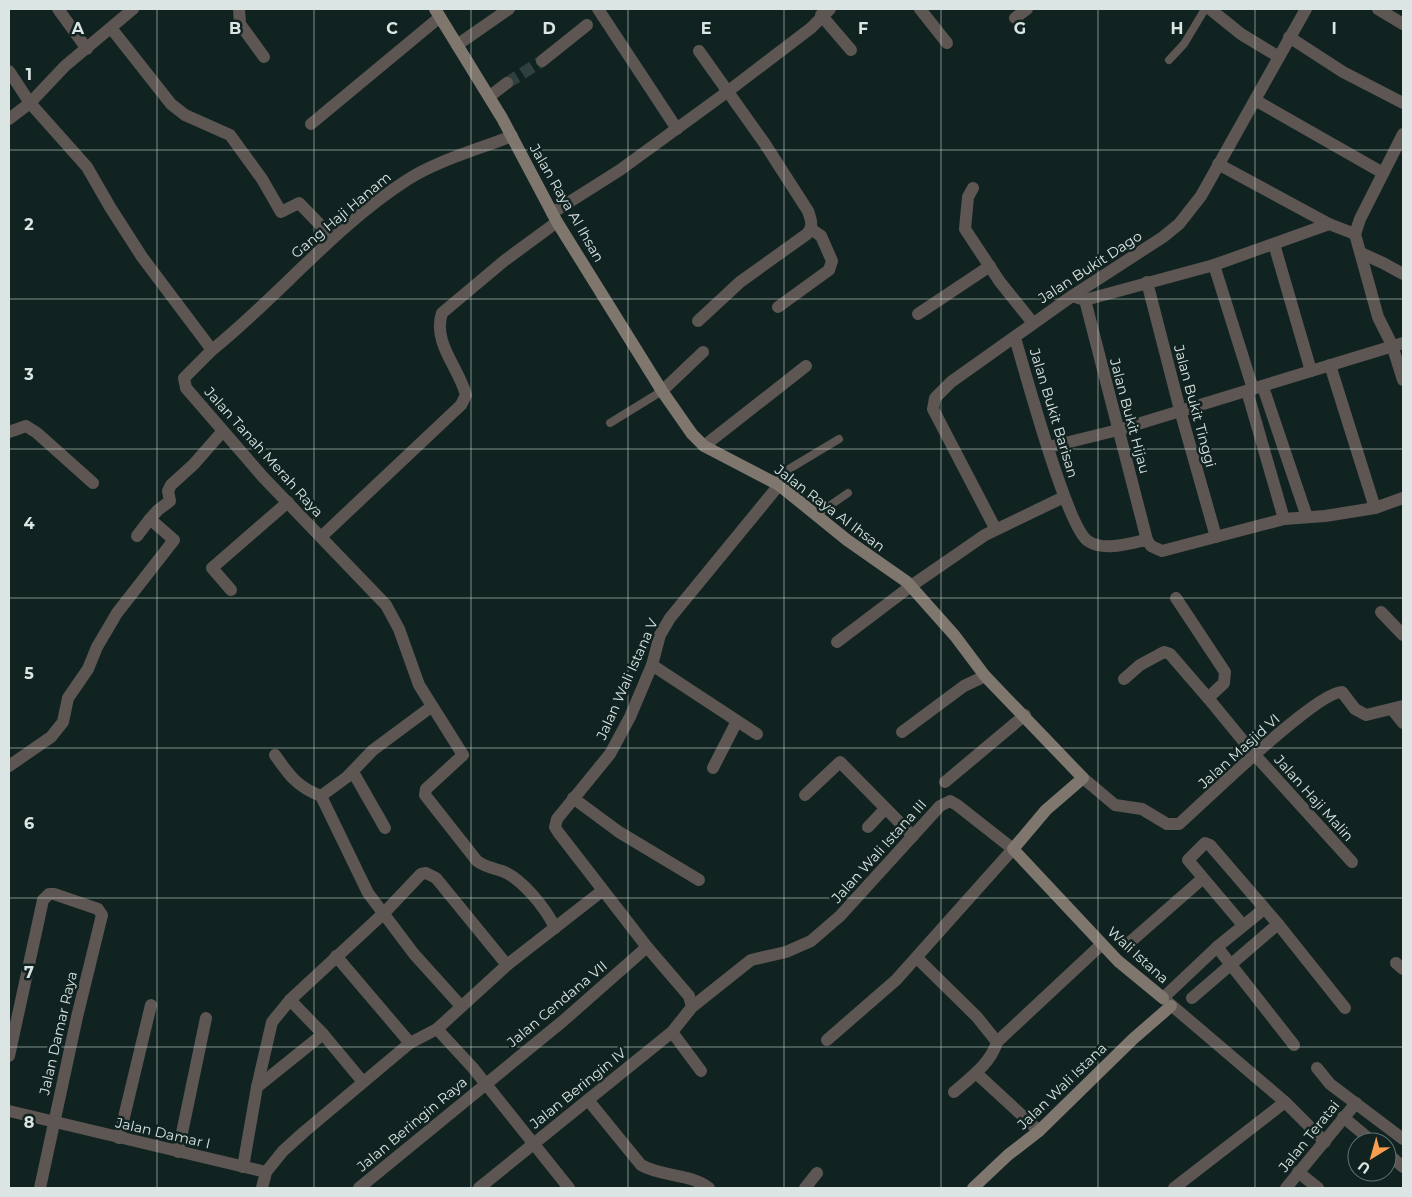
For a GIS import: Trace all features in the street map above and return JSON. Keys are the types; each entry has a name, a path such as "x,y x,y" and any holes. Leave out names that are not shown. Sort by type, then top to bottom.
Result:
{"street":[{"path":"58,9 87,49"},
{"path":"9,119 30,102 65,66 134,9"},
{"path":"239,9 240,24 264,57"},
{"path":"457,45 509,9"},
{"path":"598,9 677,129"},
{"path":"920,9 947,43"},
{"path":"1015,18 1027,9"},
{"path":"1210,9 1242,34 1279,57"},
{"name":"Jalan Bukit Dago","path":"995,528 932,406 935,398 951,382 1072,296 1141,253 1179,224 1201,196 1306,9"},
{"path":"1384,10 1403,24"},
{"path":"321,537 461,405 466,395 463,383 442,342 439,323 442,313 555,217 727,92 811,28 826,12 851,50"},
{"path":"312,124 438,13"},
{"name":"Jalan Raya Al Ihsan","path":"438,13 490,96 555,217 662,391 704,446 776,479 816,515 909,584 954,636 984,676 1025,715 1083,778 1114,805 1142,809 1172,825"},
{"path":"542,61 587,24"},
{"path":"110,28 171,104 185,116 230,135 262,179 281,212 299,203 333,238"},
{"path":"1289,37 1343,72 1403,103"},
{"path":"699,51 765,144 808,211 811,229 821,236 832,261 829,270 778,307"},
{"path":"9,71 30,102 87,167 110,208 142,257 212,350"},
{"path":"490,96 507,83"},
{"path":"1255,100 1383,172"},
{"path":"1403,134 1360,219 1356,234 1378,317 1398,344 1403,380"},
{"name":"Gang Haji Hanam","path":"212,350 231,335 333,238 408,179 512,136"},
{"path":"1218,164 1328,224 1356,234"},
{"path":"974,188 968,197 965,230 1033,324"},
{"path":"1072,296 1084,300 1214,265 1328,224"},
{"path":"698,321 740,282 811,229"},
{"path":"1274,244 1311,371"},
{"path":"1361,253 1384,262 1403,274"},
{"path":"1214,265 1254,389 1307,517"},
{"path":"918,314 990,266"},
{"name":"Jalan Bukit Tinggi","path":"1147,282 1180,410 1216,537"},
{"name":"Jalan Bukit Hijau","path":"1084,300 1147,540"},
{"name":"Jalan Bukit Barisan","path":"1015,338 1064,498 1077,530 1086,540 1100,547 1147,540"},
{"path":"1049,447 1118,430 1398,344"},
{"name":"Jalan Tanah Merah Raya","path":"212,350 184,378 186,388 222,432 386,605 399,629 419,685 431,707 463,755 426,789 425,795 477,861 487,868 503,871 518,880 530,891 555,928"},
{"path":"662,391 703,352"},
{"path":"1330,365 1375,508"},
{"path":"704,446 806,366"},
{"path":"1254,389 1284,519"},
{"path":"9,432 26,426 93,483"},
{"path":"138,536 158,510 170,501 168,491 171,486 194,464 222,432"},
{"name":"Jalan Wali Istana V","path":"692,1007 689,996 602,891 555,827 557,819 610,754 630,717 652,665 660,635 670,618 776,479"},
{"path":"837,642 909,584 995,528 1064,498"},
{"path":"1147,540 1151,546 1162,551 1284,519 1325,516 1375,508 1403,498"},
{"path":"231,590 212,568 288,502"},
{"path":"9,766 51,737 63,722 68,698 88,669 117,613 174,540 150,519"},
{"path":"1176,598 1225,672 1224,683 1208,698"},
{"path":"1381,612 1403,635"},
{"name":"Jalan Haji Malin","path":"1124,679 1140,665 1164,652 1170,654 1254,754 1352,862"},
{"path":"652,665 757,734"},
{"path":"902,732 964,686 984,676"},
{"name":"Jalan Masjid VI","path":"1172,825 1179,824 1185,819 1254,754 1308,711 1339,692 1344,694 1355,709 1366,715 1398,707"},
{"path":"321,796 353,772 373,750 431,707"},
{"path":"1398,707 1403,723"},
{"path":"944,782 1025,715"},
{"path":"713,768 737,721"},
{"path":"275,755 293,780 305,790 321,796 368,893 414,954 460,1005"},
{"path":"805,795 840,762 913,836"},
{"path":"353,772 385,828"},
{"path":"827,1040 896,980 1046,810 1083,778"},
{"path":"573,798 619,832 698,880"},
{"name":"Jalan Wali Istana III","path":"692,1007 751,960 786,952 811,941 840,916 940,806 950,801 1013,849"},
{"path":"868,827 885,809"},
{"path":"1242,924 1202,879 1188,860 1205,843 1210,845 1278,924 1345,1008"},
{"name":"Wali Istana","path":"1013,849 1102,944 1285,1102 1325,1142"},
{"path":"243,1167 256,1087 272,1022 290,1000 384,914 421,874 431,875 507,965"},
{"path":"1129,943 1202,879"},
{"path":"262,1188 266,1172 304,1132 410,1043 437,1029 460,1005 507,965 602,891"},
{"name":"Jalan Damar Raya","path":"9,1056 43,900 49,894 54,894 98,909 102,915 40,1188"},
{"path":"1167,1002 1216,947 1242,924 1264,909"},
{"path":"1192,998 1278,924"},
{"path":"954,1092 976,1073 995,1050 997,1042 1102,944"},
{"name":"Jalan Cendana VII","path":"486,1084 563,1021 647,947"},
{"path":"1216,947 1294,1045"},
{"path":"336,956 410,1043"},
{"path":"917,958 978,1017 997,1042"},
{"path":"290,1000 323,1034 363,1082"},
{"name":"Jalan Wali Istana","path":"974,1188 1008,1155 1039,1132 1133,1039 1167,1002"},
{"path":"119,1138 151,1005"},
{"name":"Jalan Beringin IV","path":"479,1188 672,1032 692,1007"},
{"path":"178,1152 206,1018"},
{"path":"437,1029 486,1084 569,1188"},
{"path":"672,1032 701,1071"},
{"path":"256,1087 323,1034"},
{"path":"1317,1068 1330,1084 1403,1139"},
{"path":"976,1073 1039,1132"},
{"name":"Jalan Beringin Raya","path":"359,1188 486,1084"},
{"path":"588,1100 641,1165 648,1169 702,1182 709,1188"},
{"path":"1174,1188 1285,1102"},
{"name":"Jalan Teratai","path":"1286,1188 1356,1103"},
{"name":"Jalan Damar I","path":"9,1111 266,1172"},
{"path":"1343,1117 1361,1132"},
{"path":"1298,1172 1318,1188"},
{"path":"805,1188 817,1173"}],"lane":[{"path":"1169,60 1184,44 1205,9"},
{"path":"610,423 662,391"},
{"path":"776,479 839,439"},
{"path":"816,515 848,493"}],"tunnel":[{"path":"507,83 542,61"}]}
